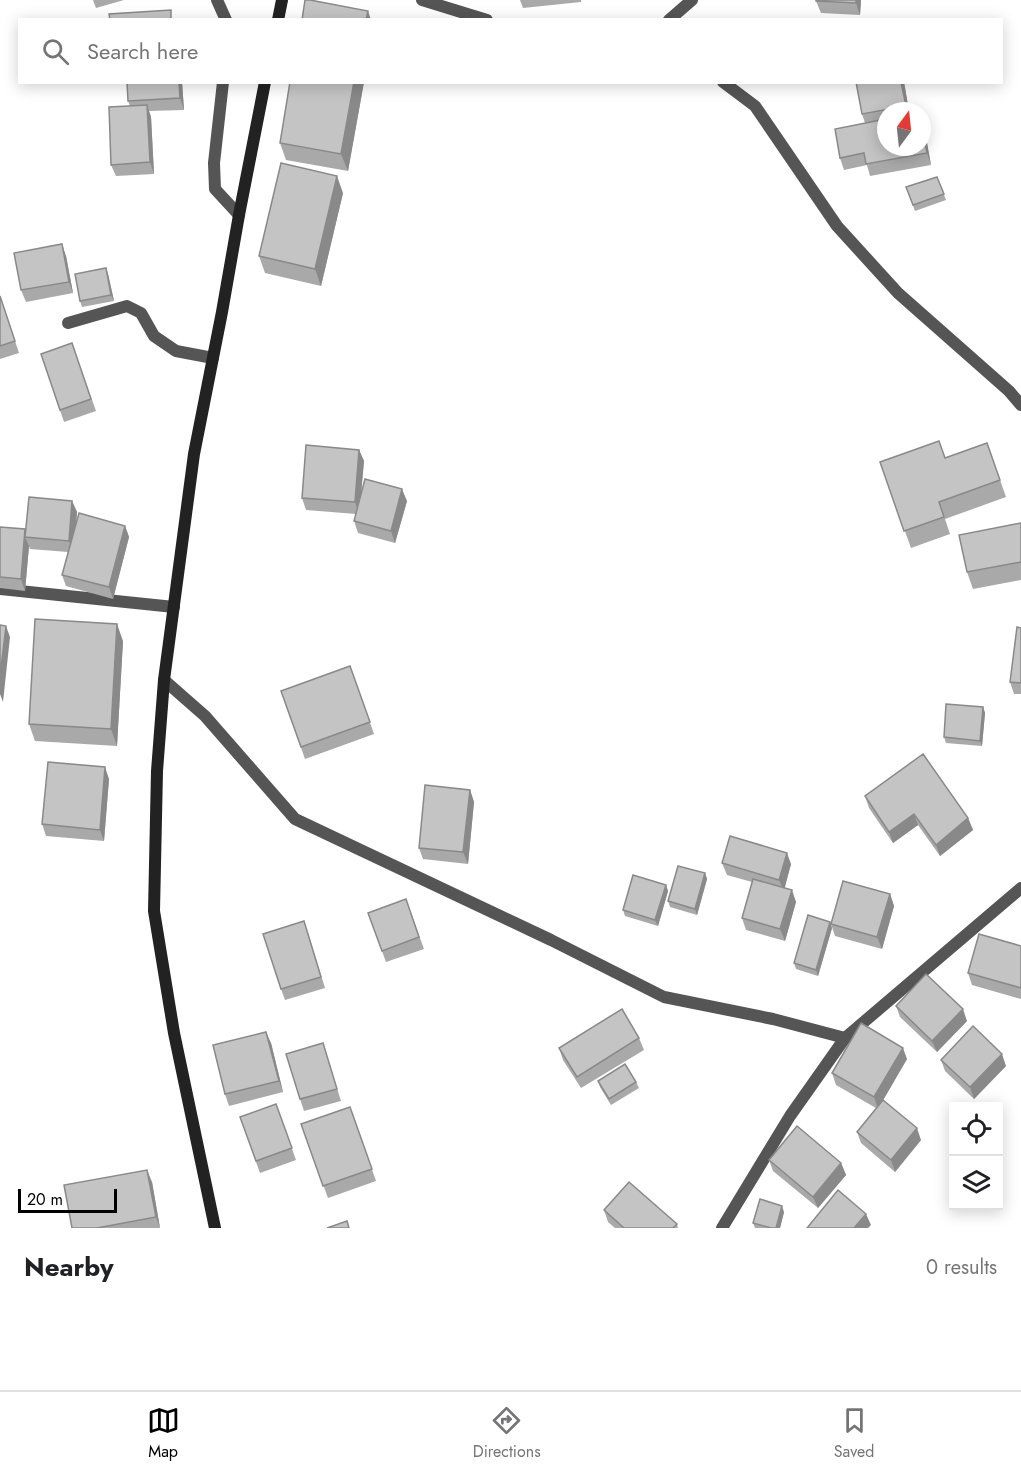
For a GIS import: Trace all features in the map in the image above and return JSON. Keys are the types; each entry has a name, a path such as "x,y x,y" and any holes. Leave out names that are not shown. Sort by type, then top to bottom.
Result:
{"street":[{"path":"217,0 225,18"},
{"path":"278,18 282,0"},
{"path":"422,0 480,18"},
{"path":"671,18 692,0"},
{"path":"223,84 214,163 215,189 239,214"},
{"path":"215,1228 174,1033 154,911 157,771 164,680 194,454 266,84"},
{"path":"726,84 754,106 837,226 898,293 1009,391 1021,405"},
{"path":"68,323 127,306 141,313 154,336 176,351 213,358"},
{"path":"0,589 174,607"},
{"path":"164,680 205,716 295,819 551,940 664,997 773,1019 845,1038"},
{"path":"722,1228 790,1116 845,1038 1021,888"}],"building":[{"path":"305,0 368,11 366,18 302,18"},
{"path":"856,0 856,3 816,1"},
{"path":"171,10 171,18 110,18 109,14"},
{"path":"127,84 179,84 180,98 128,101"},
{"path":"290,84 354,84 341,154 280,143"},
{"path":"856,84 901,84 905,102 877,102 877,111 862,114"},
{"path":"147,105 150,162 111,165 109,107"},
{"path":"877,121 877,156 910,156 866,164 864,153 840,158 835,129"},
{"path":"281,163 337,176 315,269 259,256"},
{"path":"937,177 944,194 913,205 906,187"},
{"path":"62,244 69,282 21,290 14,253"},
{"path":"106,268 111,295 80,301 75,274"},
{"path":"0,296 15,341 0,346"},
{"path":"72,343 91,399 60,410 41,354"},
{"path":"939,441 945,458 987,443 1000,480 939,502 944,517 904,531 880,462"},
{"path":"306,445 359,450 355,502 302,498"},
{"path":"365,479 402,489 391,531 354,521"},
{"path":"29,497 72,501 69,541 25,537"},
{"path":"79,513 125,526 109,587 62,575"},
{"path":"1021,523 1021,562 967,572 959,535"},
{"path":"0,527 25,529 21,579 0,577"},
{"path":"35,619 117,624 111,729 29,724"},
{"path":"0,625 6,626 0,676"},
{"path":"1017,627 1021,628 1021,683 1010,682"},
{"path":"350,666 370,722 301,747 281,691"},
{"path":"946,704 983,707 980,741 944,737"},
{"path":"923,754 968,818 936,845 914,814 889,832 865,796"},
{"path":"48,762 105,767 100,830 42,824"},
{"path":"425,785 470,790 463,852 419,848"},
{"path":"730,836 787,853 779,880 722,863"},
{"path":"678,866 705,873 695,909 668,901"},
{"path":"633,875 666,885 655,920 623,910"},
{"path":"753,879 792,890 780,929 742,918"},
{"path":"843,881 890,894 877,937 831,924"},
{"path":"406,899 419,937 382,951 368,913"},
{"path":"808,915 830,922 816,970 794,963"},
{"path":"304,921 321,977 281,989 263,934"},
{"path":"979,934 1021,946 1021,988 968,973"},
{"path":"926,974 963,1009 932,1041 896,1006"},
{"path":"622,1009 639,1038 577,1077 559,1048"},
{"path":"861,1023 903,1048 874,1097 832,1073"},
{"path":"973,1026 1002,1054 970,1087 941,1060"},
{"path":"266,1032 279,1081 225,1094 213,1045"},
{"path":"323,1043 337,1089 300,1099 286,1054"},
{"path":"625,1064 636,1082 609,1099 598,1081"},
{"path":"883,1100 917,1128 891,1160 857,1132"},
{"path":"276,1104 292,1148 256,1161 240,1117"},
{"path":"350,1107 372,1169 323,1186 301,1124"},
{"path":"797,1126 841,1163 813,1197 769,1160"},
{"path":"147,1170 156,1217 97,1228 72,1228 64,1185"},
{"path":"629,1182 677,1224 673,1228 624,1228 604,1210"},
{"path":"838,1190 866,1214 854,1228 807,1228"},
{"path":"760,1199 782,1206 776,1228 753,1223"},
{"path":"347,1221 349,1228 327,1228"}]}
